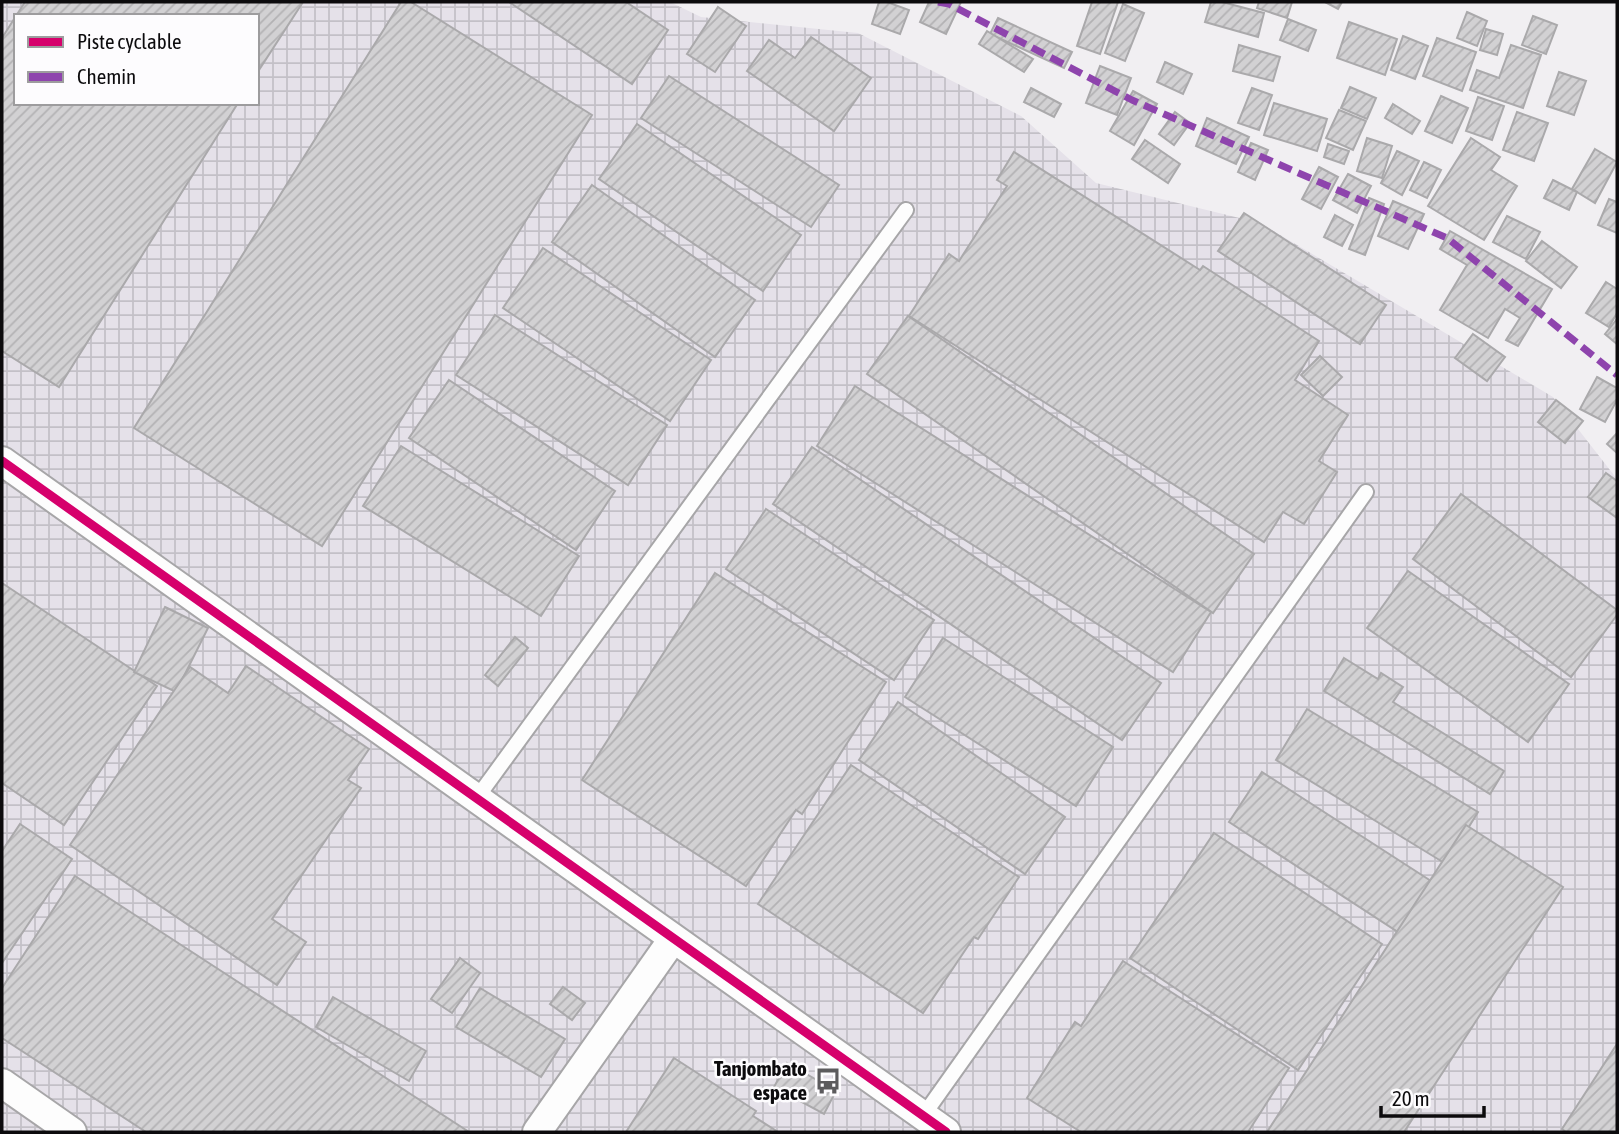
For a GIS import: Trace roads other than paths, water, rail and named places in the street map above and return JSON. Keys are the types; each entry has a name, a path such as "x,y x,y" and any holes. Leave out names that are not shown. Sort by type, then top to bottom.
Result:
{"street":[{"path":"2,461 946,1132"},
{"path":"537,1132 673,939"},
{"path":"2,1083 72,1132"}],"lane":[{"path":"476,799 905,210"},
{"path":"923,1116 1366,492"}],"place":[{"name":"Tanjombato espace","path":"828,1081"}]}
